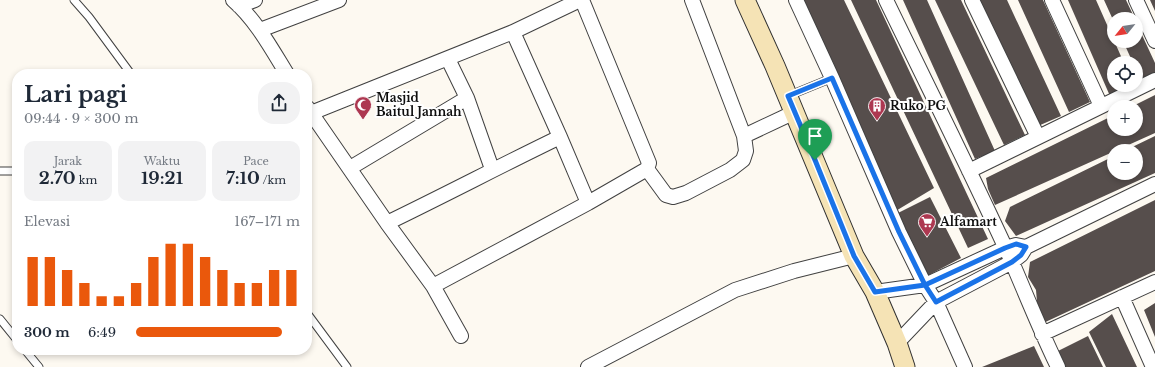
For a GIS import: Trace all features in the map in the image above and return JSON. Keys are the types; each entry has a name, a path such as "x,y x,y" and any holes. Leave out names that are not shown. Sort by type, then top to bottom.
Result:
{"main road":[{"path":"745,0 792,104 854,256 875,292 897,343 904,367"}],"street":[{"path":"236,3 254,0"},
{"path":"260,30 339,0"},
{"path":"312,109 448,59 513,32 581,0 649,163 647,169 588,203 434,286"},
{"path":"647,169 666,195 673,197 686,193 730,170 743,160 746,151 744,136 692,0"},
{"path":"796,0 832,78 899,232 925,285 936,302 966,367"},
{"path":"886,0 1012,262 1042,334 1058,367"},
{"path":"972,0 1038,137"},
{"path":"1052,0 1101,106"},
{"path":"1136,0 1155,41"},
{"path":"236,3 260,30 284,69"},
{"path":"513,32 588,203"},
{"path":"448,59 467,98 492,169"},
{"path":"969,171 1155,80"},
{"path":"350,168 467,98"},
{"path":"744,136 792,104"},
{"path":"312,114 387,224 434,286 461,336"},
{"path":"387,224 446,195 492,169 560,137"},
{"path":"897,343 936,302 1012,262 1021,255 1026,247 1155,184"},
{"path":"875,292 925,285 1005,248 1016,244 1026,247"},
{"path":"588,367 735,290 854,256"},
{"path":"1042,334 1155,282"},
{"path":"1122,297 1153,367"}],"lane":[{"path":"74,0 127,69"},
{"path":"792,104 832,78"},
{"path":"0,171 12,171"},
{"path":"0,320 12,334"},
{"path":"312,320 347,367"},
{"path":"28,355 36,366"}],"building":[{"name":"Ruko PG","path":"799,0 844,0 934,188 894,212"},
{"path":"851,0 876,0 988,239 968,248"},
{"path":"903,0 927,0 995,151 975,159"},
{"path":"935,0 961,0 1025,135 1004,145"},
{"path":"980,0 1007,0 1061,116 1038,126"},
{"path":"1018,0 1043,0 1090,102 1069,112"},
{"path":"1068,0 1096,0 1107,25 1107,48 1117,48 1121,56 1107,56 1107,89"},
{"path":"1104,0 1126,0 1132,12 1109,12"},
{"path":"1150,0 1155,0 1155,11"},
{"path":"1143,37 1155,63 1155,74 1143,79 1143,56 1130,56 1126,48 1143,48"},
{"path":"1108,92 1119,92 1110,96"},
{"path":"1155,95 1155,133 1131,144 1107,144 1107,155 995,205 988,189 986,178 1107,118 1107,136 1143,136 1143,101"},
{"path":"1155,136 1155,173 1143,178 1143,144 1138,144"},
{"path":"1107,159 1107,180 1140,180 1016,236 1005,221 1010,207"},
{"name":"Alfamart","path":"930,197 961,258 925,277 894,215"},
{"path":"1155,200 1155,271 1039,325 1036,290 1028,277 1030,262"},
{"path":"1155,303 1155,337 1144,310"},
{"path":"1112,314 1137,367 1106,367 1089,332"},
{"path":"1088,336 1103,367 1063,367 1056,352"},
{"path":"1034,346 1044,367 982,367"}],"place":[{"name":"Masjid Baitul Jannah","path":"363,120"},
{"name":"Ruko PG","path":"877,121"},
{"name":"Alfamart","path":"927,237"}],"route":[{"path":"815,160 788,96 832,78 899,232 925,285 936,302 1012,262 1021,255 1026,247 1016,244 1005,248 925,285 875,292 854,256 815,160"}]}
